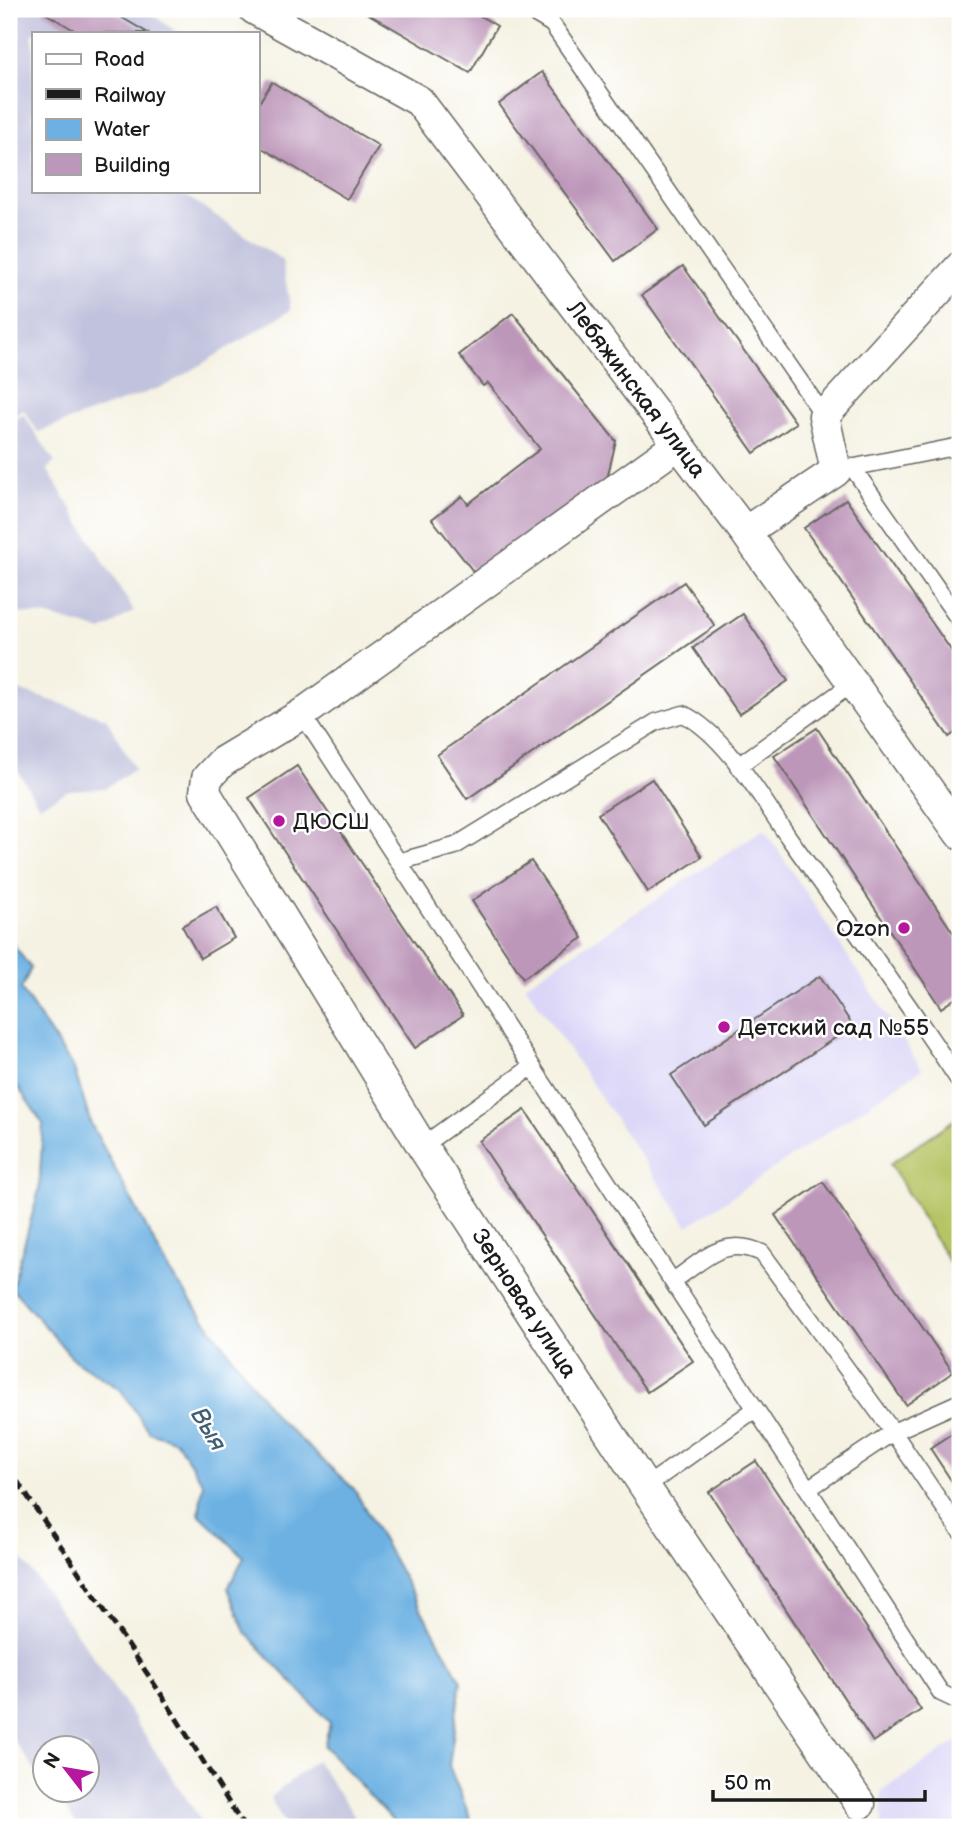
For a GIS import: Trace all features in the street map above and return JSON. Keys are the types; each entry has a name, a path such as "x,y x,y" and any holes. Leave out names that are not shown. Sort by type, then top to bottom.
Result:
{"street":[{"name":"Лебяжинская улица","path":"254,9 419,101 746,532 960,834"},
{"path":"746,532 844,469 824,416 960,267"},
{"path":"302,714 679,444"},
{"name":"Зерновая улица","path":"302,714 222,762 207,778 205,792 422,1146 645,1487 860,1804"}],"lane":[{"path":"527,9 552,24 824,416"},
{"path":"960,446 844,469 960,621"},
{"path":"738,766 853,683"},
{"path":"302,714 530,1068 548,1089 754,1410 941,1693 960,1702"},
{"path":"398,862 455,846 656,722 683,714 701,722 738,766 912,1008 955,1062 960,1082"},
{"path":"422,1146 530,1068"},
{"path":"673,1281 723,1247 745,1245 762,1253 893,1432 960,1531"},
{"path":"808,1489 893,1432 960,1402"},
{"path":"645,1487 754,1410"}],"shaded area":[{"path":"18,9 145,9 177,32 32,32 32,192 180,192 282,260 291,310 167,385 38,432 24,410 9,419 9,24"},
{"path":"23,414 55,462 47,469 134,611 102,631 49,616 9,612 9,423"},
{"path":"9,687 106,718 135,769 105,788 69,790 39,806 9,756"},
{"name":"Детский сад №55","path":"764,829 922,1069 688,1226 525,985"},
{"path":"9,1541 88,1649 205,1827 79,1827 61,1804 102,1804 102,1734 32,1734 32,1765 9,1734"},
{"path":"960,1739 960,1827 882,1827 881,1792"},
{"path":"316,1760 362,1827 287,1827 270,1798"}],"green space":[{"path":"960,1116 960,1280 890,1164"}],"water":[{"name":"Выя","path":"9,939 31,968 21,989 74,1069 91,1124 170,1272 277,1418 354,1489 461,1681 449,1766 474,1827 399,1827 324,1746 330,1723 245,1632 228,1588 244,1557 199,1514 203,1483 176,1441 149,1432 121,1390 74,1360 12,1288 39,1190 43,1124 9,1074"}],"building":[{"path":"45,9 107,9 146,32 73,32 74,30 43,12"},
{"path":"360,9 469,9 497,26 470,73"},
{"path":"542,72 658,229 615,261 499,104"},
{"path":"272,82 379,146 347,199 259,146 259,103"},
{"path":"683,266 796,423 754,453 642,295"},
{"path":"513,313 616,441 606,483 480,580 432,519 462,496 468,504 540,449 488,383 483,386 459,355"},
{"path":"846,499 960,663 960,729 949,737 804,528"},
{"path":"684,582 715,626 467,799 437,755"},
{"path":"743,614 788,681 739,714 693,648"},
{"path":"817,728 960,943 960,995 941,1008 774,756"},
{"path":"297,766 463,1015 415,1048 249,798"},
{"path":"652,779 702,857 648,892 598,814"},
{"path":"531,861 583,938 523,978 472,901"},
{"path":"216,907 234,938 200,958 182,926"},
{"path":"820,976 853,1026 704,1125 671,1075"},
{"path":"525,1110 693,1361 647,1392 479,1141"},
{"path":"823,1182 953,1372 906,1405 775,1215"},
{"path":"960,1428 960,1494 930,1448"},
{"path":"756,1461 921,1710 873,1742 709,1492"}],"railway":[{"path":"9,1469 165,1700 244,1827"}],"place":[{"name":"ДЮСШ","path":"279,821"},
{"name":"Ozon","path":"904,928"},
{"name":"Детский сад №55","path":"724,1027"}]}
